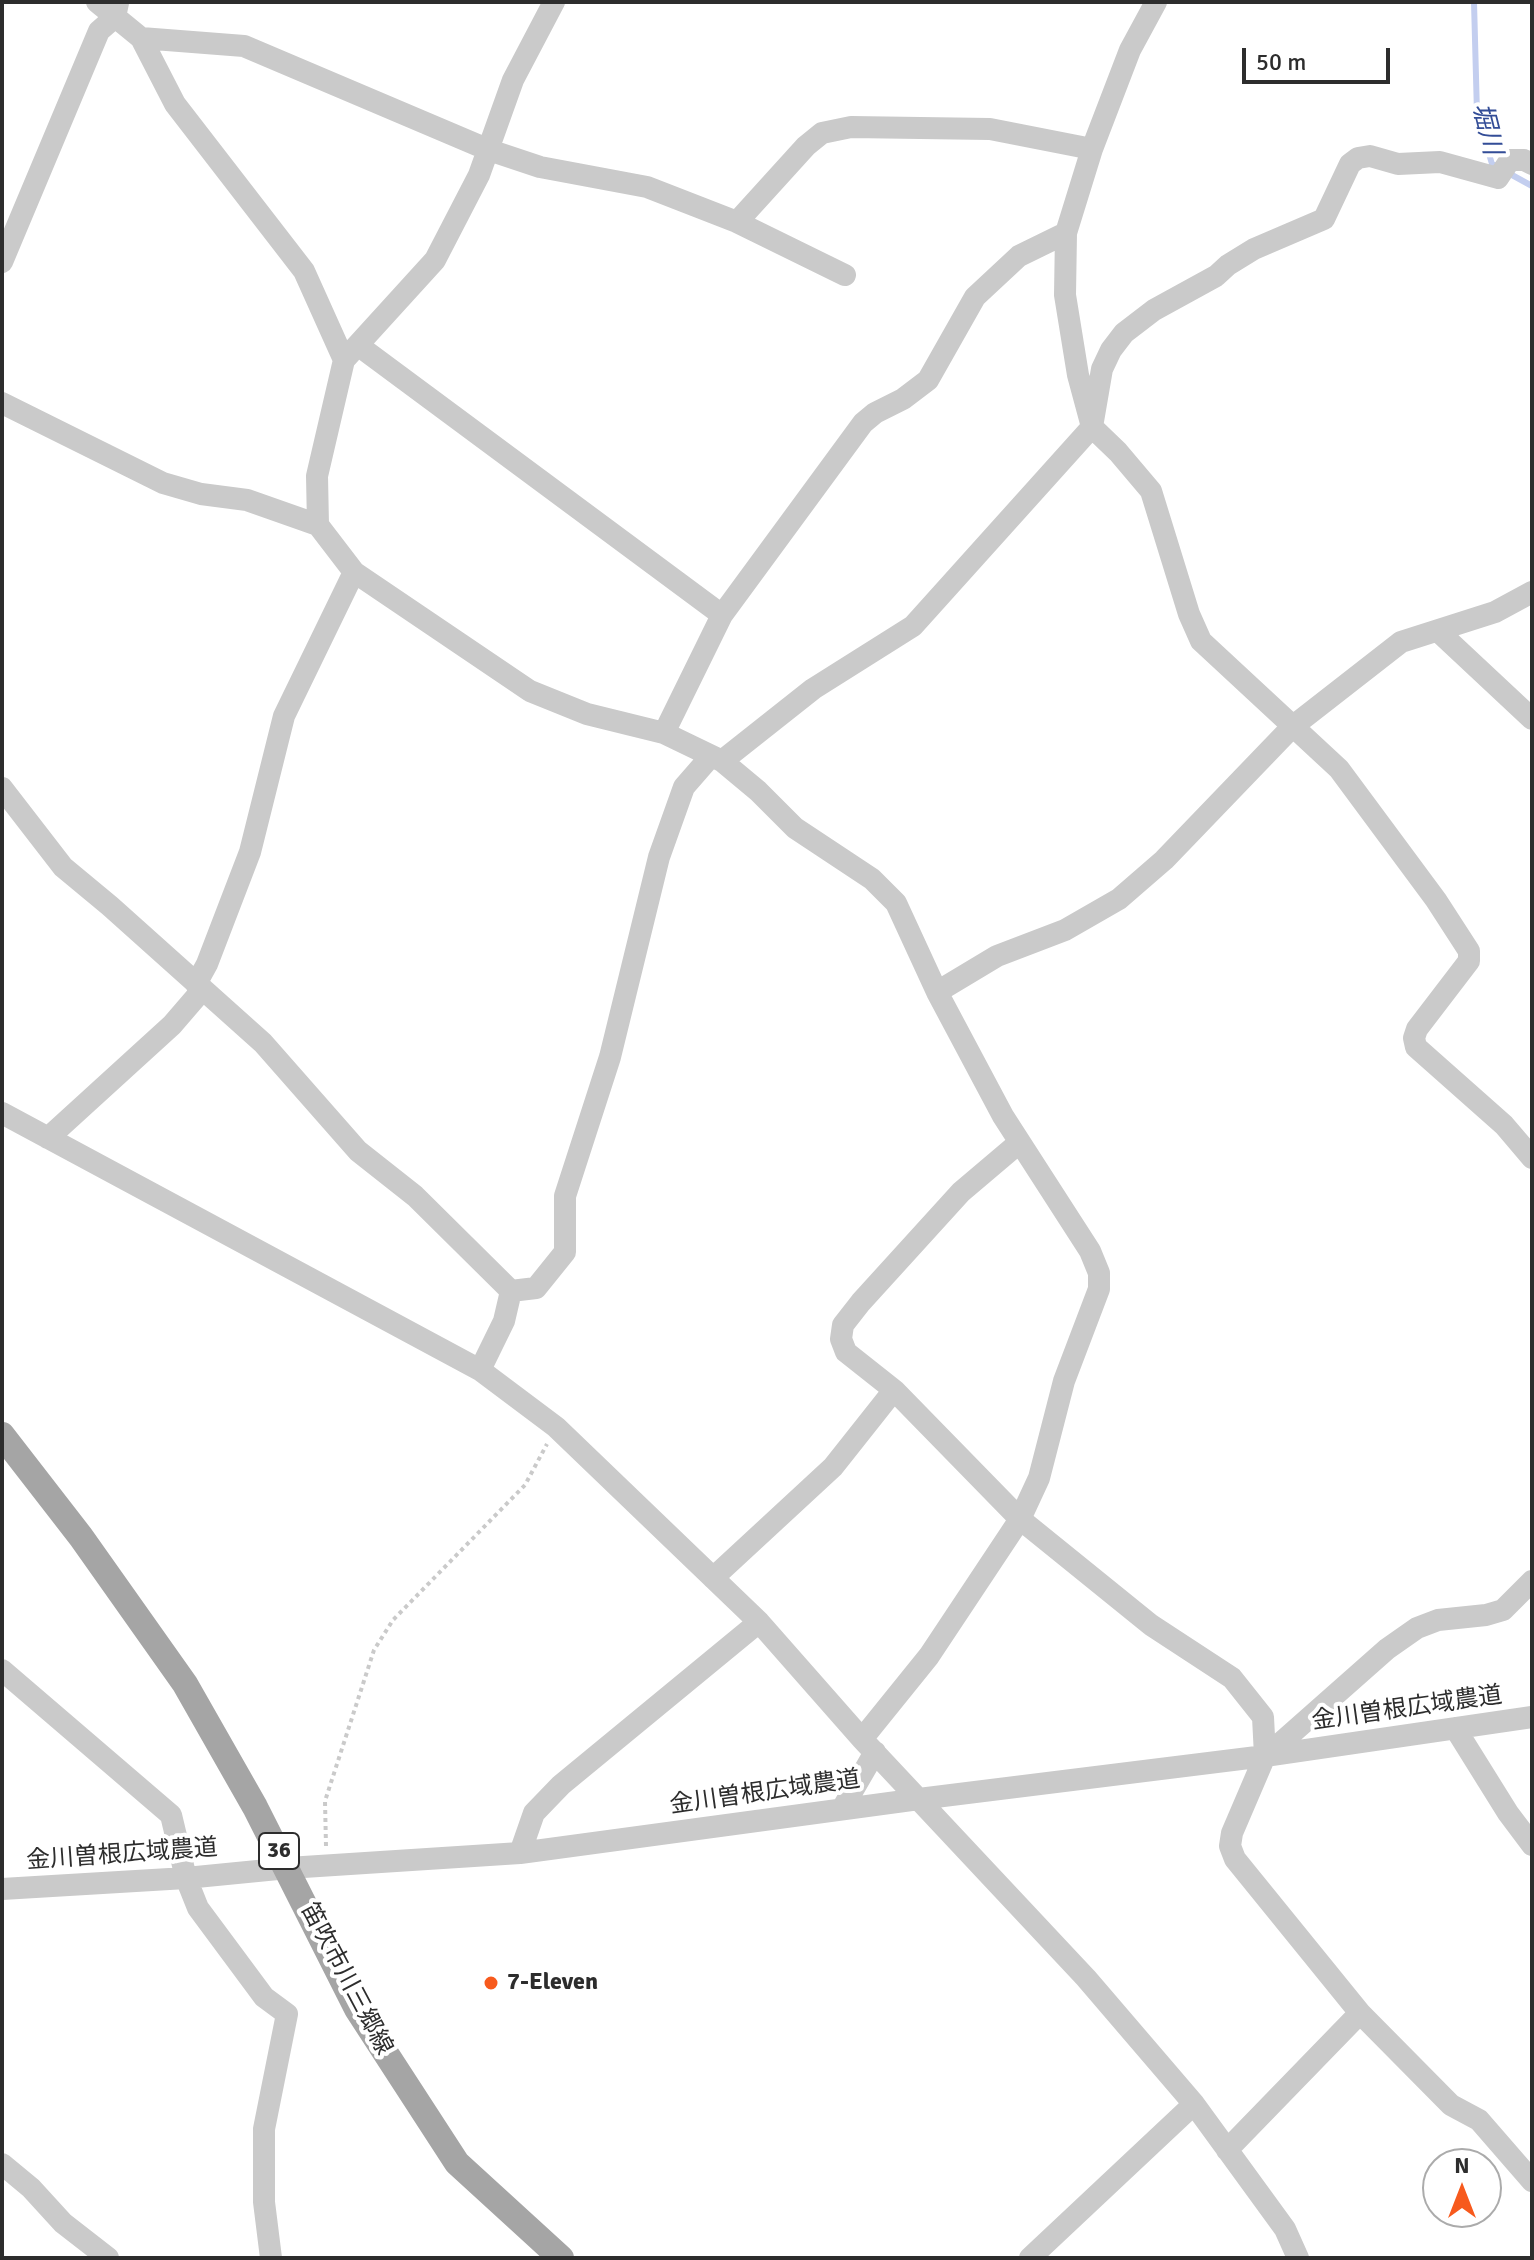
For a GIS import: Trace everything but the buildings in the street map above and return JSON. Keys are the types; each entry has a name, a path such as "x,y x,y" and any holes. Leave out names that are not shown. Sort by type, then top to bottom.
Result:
{"main road":[{"name":"笛吹市川三郷線","path":"2,1435 81,1537 185,1684 288,1868 357,2009 457,2163 561,2258"}],"street":[{"path":"318,525 317,476 352,353 435,260 489,150 513,80 554,2"},
{"path":"1156,2 1130,50 1092,149 1066,233 1065,295 1078,375 1092,427 1151,491 1189,614 1201,641 1339,769 1436,900 1469,951 1469,961 1417,1029 1414,1038 1416,1047 1504,1125 1532,1158"},
{"path":"2,262 109,7 141,38 175,104 304,271 352,353 722,615"},
{"path":"141,38 244,46 489,150 540,167 647,187 737,222 845,275"},
{"path":"737,222 806,146 822,133 851,127 990,129 1092,149"},
{"path":"511,1291 536,1288 565,1252 565,1196 610,1057 659,857 684,787 813,689 913,626 1092,427 1102,369 1111,350 1124,333 1154,310 1216,276 1254,249 1324,219 1350,164 1358,158 1370,156 1398,164 1440,162 1513,167"},
{"path":"664,733 722,615 863,423 928,380 975,297 1019,256 1066,233"},
{"path":"2,403 163,483 201,494 247,500 318,525 354,572 530,691 587,714 664,733 717,759 758,791 795,828 872,879 896,903 937,992 1003,1116 1090,1251 1099,1273 1099,1289 1064,1381 1039,1478 1020,1519 869,1746 842,1809"},
{"path":"48,1138 172,1025 199,987 250,852 284,716 354,572"},
{"path":"937,992 997,956 1065,930 1119,899 1164,860 1292,727 1401,642 1495,612 1532,592"},
{"path":"1439,632 1532,719"},
{"path":"2,788 63,867 263,1043 358,1151 415,1196 511,1291"},
{"path":"2,1113 480,1370 556,1427 759,1622 869,1746 1086,1978 1194,2104 1285,2229 1298,2258"},
{"path":"1020,1142 961,1192 861,1302 843,1325 841,1339 846,1352 894,1390 1020,1519 1151,1625 1232,1678 1263,1717 1265,1756"},
{"path":"480,1370 504,1321 511,1291"},
{"path":"713,1578 833,1467 894,1390"},
{"path":"1532,1581 1503,1610 1438,1620 1417,1628 1387,1649 1265,1756 1232,1833 1230,1846 1235,1859 1360,2013 1451,2105 1479,2120 1532,2181"},
{"path":"520,1853 534,1813 561,1785 759,1622"},
{"path":"2,1670 171,1815 186,1878 198,1908 264,1997 287,2014 264,2129 264,2202 271,2258"},
{"name":"金川曽根広域農道","path":"2,1889 520,1853 1265,1756 1532,1717"},
{"path":"1455,1728 1508,1813 1532,1845"},
{"path":"1227,2150 1360,2013"},
{"path":"1030,2258 1194,2104"},
{"path":"2,2164 31,2188 63,2223 108,2258"}],"path":[{"path":"325,1867 325,1801 374,1650 393,1620 525,1485 556,1427"}],"waterway":[{"name":"堀川","path":"1474,2 1477,114 1492,164 1532,186"}],"place":[{"name":"7-Eleven","path":"491,1983"}]}
